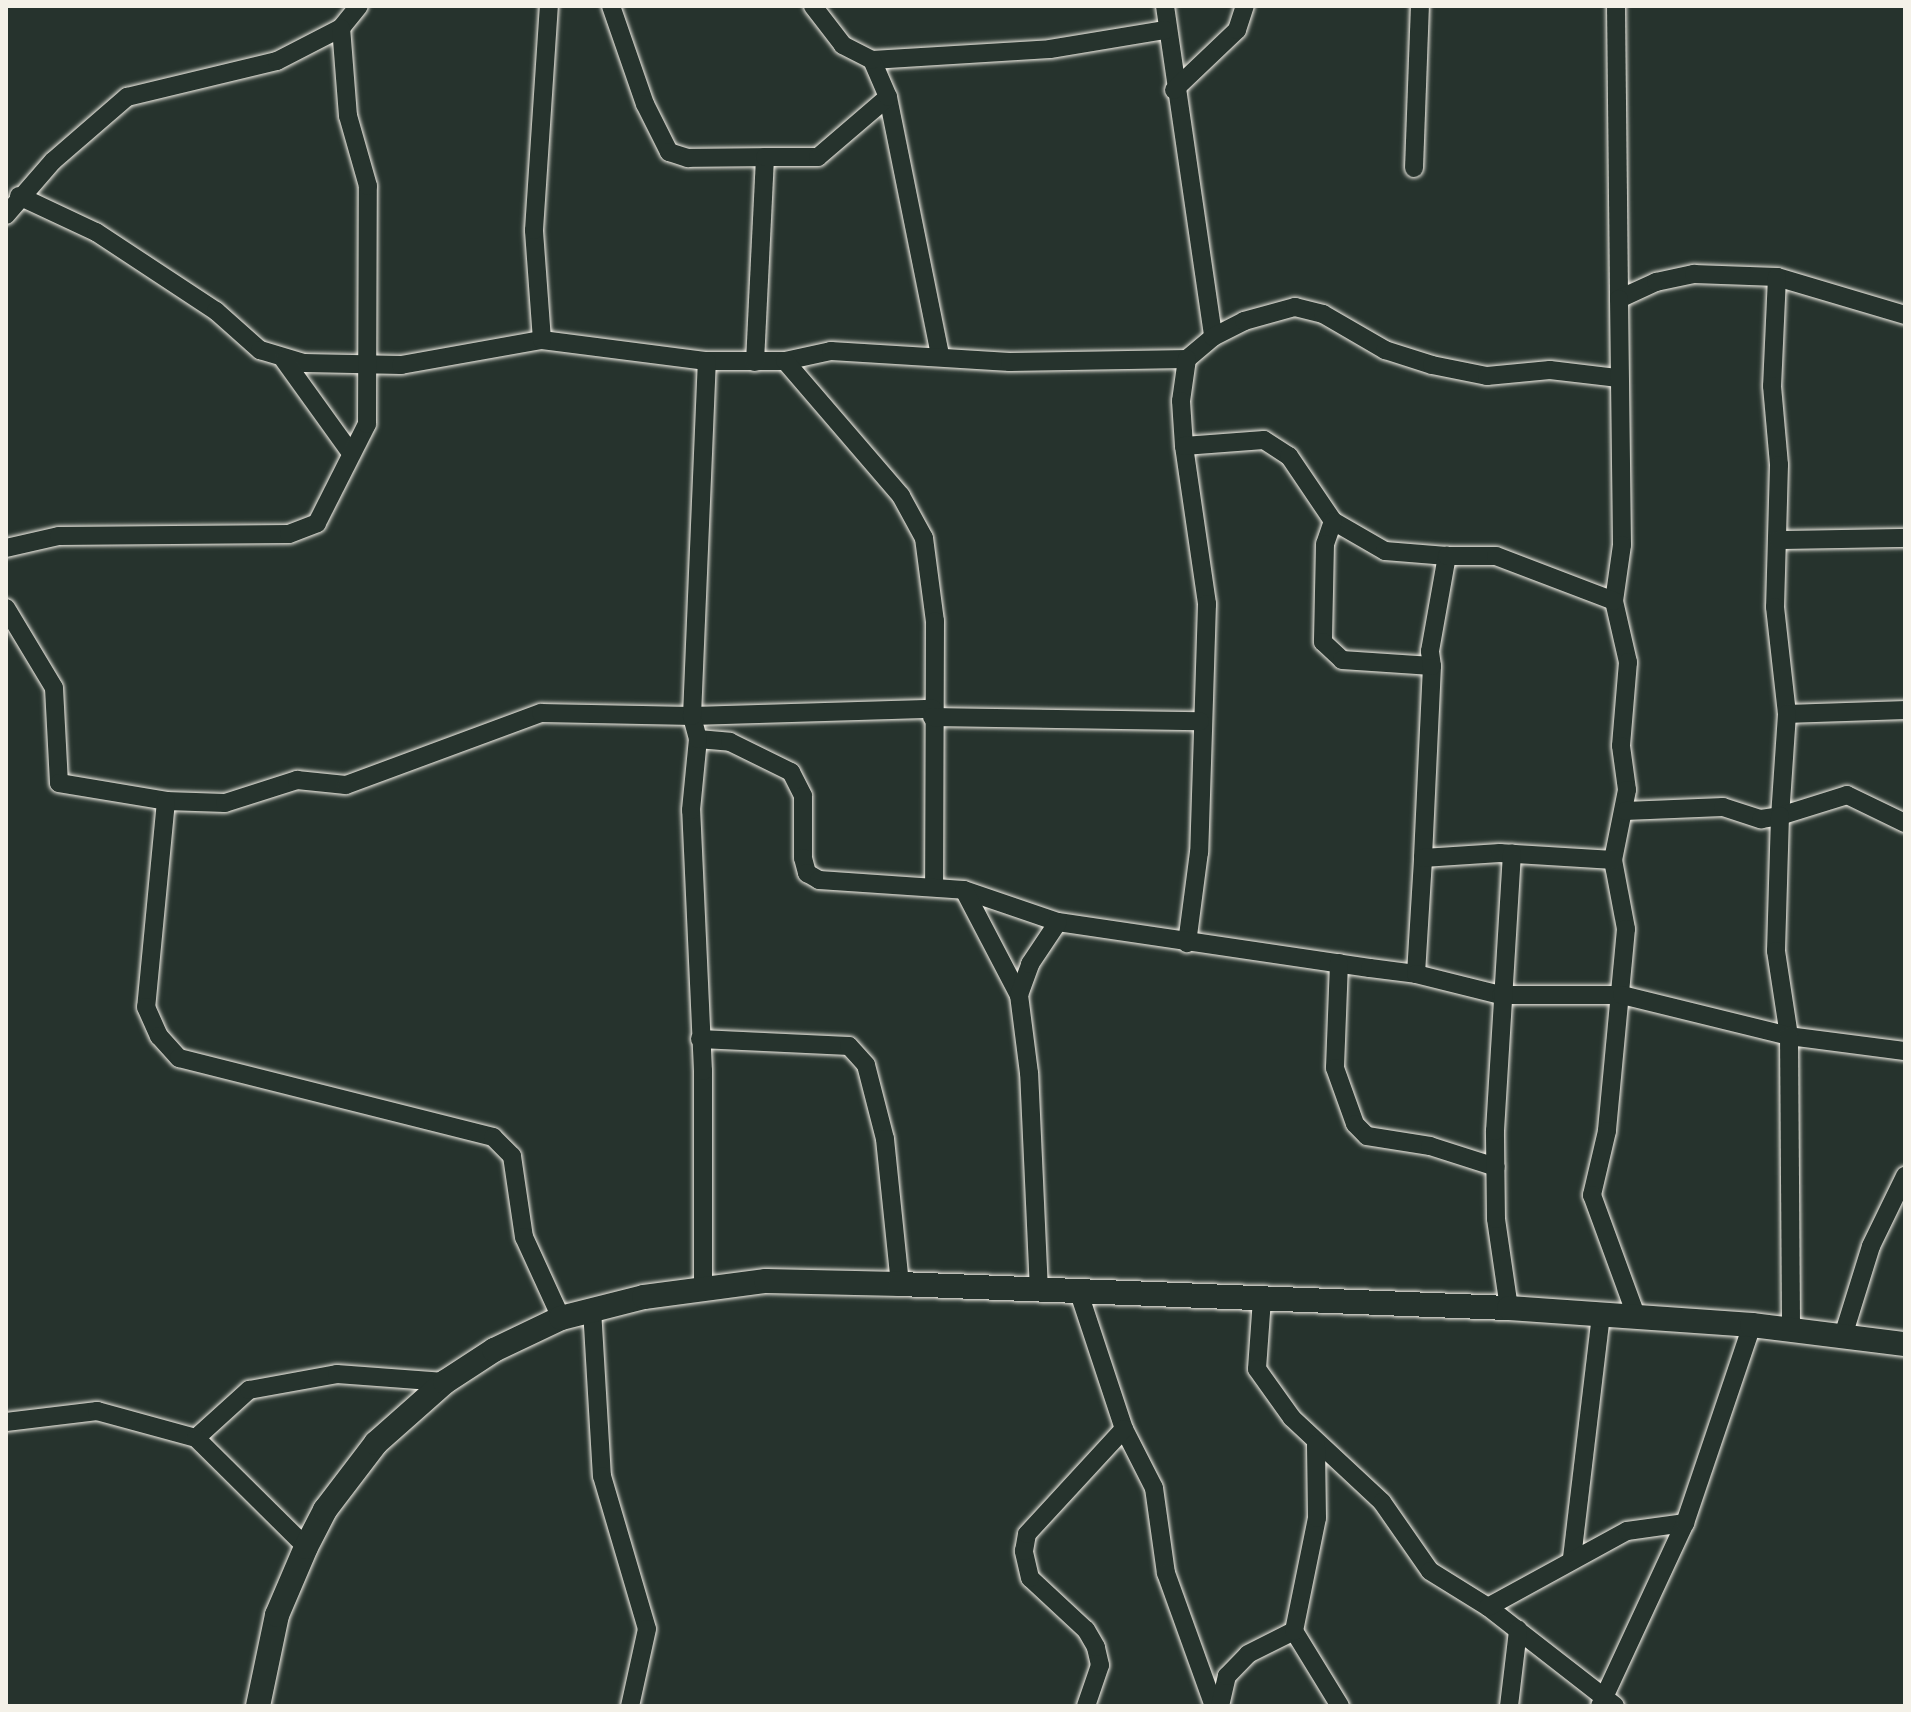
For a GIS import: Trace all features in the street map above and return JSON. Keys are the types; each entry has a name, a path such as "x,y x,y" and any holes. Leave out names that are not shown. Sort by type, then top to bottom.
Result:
{"main road":[{"path":"258,1706 277,1615 306,1547 325,1510 376,1443 445,1382 494,1350 561,1318 592,1309 703,1286 766,1281 900,1284 1509,1308 1752,1325 1905,1344"}],"street":[{"path":"6,215 19,196 127,97 277,61 341,28 359,6"},
{"path":"542,340 534,230 549,6"},
{"path":"611,6 669,152 688,158 818,157 888,97"},
{"path":"813,6 843,45 872,60 1050,49 1165,30"},
{"path":"1165,6 1165,30 1213,337"},
{"path":"1174,90 1237,30 1245,6"},
{"path":"1414,168 1420,6"},
{"path":"1616,6 1617,378 1622,545 1614,601 1628,662 1621,746 1625,811 1613,860 1626,929 1607,1131 1592,1195 1637,1318"},
{"path":"6,548 59,536 289,534 317,523 350,452 367,424 368,186 348,116 341,28"},
{"path":"872,60 888,97 940,356"},
{"path":"755,362 765,157"},
{"path":"19,196 96,232 216,311 260,350 284,360 369,367 542,340 707,361 785,361 831,351 1010,362 1187,359 1213,337 1262,313 1295,307 1338,321 1385,350 1432,365 1487,376 1550,370 1617,378"},
{"path":"1619,299 1656,282 1694,274 1777,277 1905,315"},
{"path":"1777,277 1772,386 1779,465 1775,607 1787,714 1776,951 1789,1036 1791,1329"},
{"path":"1187,359 1181,401 1184,446 1206,572 1199,852 1187,943"},
{"path":"284,360 350,452"},
{"path":"703,1286 700,1039 691,810 698,739 692,716 707,361"},
{"path":"785,361 901,496 924,538 935,621 932,713 934,885"},
{"path":"1184,446 1264,440 1278,447 1333,521 1385,551 1496,556 1614,601"},
{"path":"1333,521 1321,586 1323,642 1342,660 1432,666"},
{"path":"1778,540 1905,538"},
{"path":"1416,974 1432,666 1430,651 1447,556"},
{"path":"6,608 54,688 59,783 166,801 225,803 297,780 346,785 541,713 692,716 932,713 1200,721"},
{"path":"1787,714 1905,710"},
{"path":"698,739 730,742 791,772 803,796 807,873 819,880 934,885 964,890 1058,922 1416,974 1501,995 1622,995 1789,1036 1905,1051"},
{"path":"1625,811 1723,807 1761,819 1847,795 1905,823"},
{"path":"166,801 146,1007 159,1036 179,1058 493,1137 512,1156 524,1237 561,1318"},
{"path":"1423,858 1512,854 1613,860"},
{"path":"1509,1308 1496,1219 1496,1167 1501,995 1512,854"},
{"path":"964,890 1019,995 1029,1073 1039,1291"},
{"path":"1019,995 1030,964 1058,922"},
{"path":"1339,963 1335,1068 1355,1124 1367,1136 1430,1146 1496,1167"},
{"path":"700,1039 849,1046 866,1065 888,1154 900,1284"},
{"path":"1843,1336 1871,1246 1905,1176"},
{"path":"1079,1293 1124,1429 1154,1488 1166,1573 1214,1706"},
{"path":"1262,1299 1257,1369 1316,1444 1382,1502 1430,1571 1488,1607 1606,1703 1685,1523 1752,1325"},
{"path":"592,1309 602,1476 647,1629 630,1706"},
{"path":"1572,1558 1601,1315"},
{"path":"196,1438 249,1390 337,1374 445,1382"},
{"path":"6,1422 97,1411 196,1438 306,1547"},
{"path":"1086,1706 1100,1665 1096,1647 1086,1630 1030,1578 1024,1551 1027,1534 1124,1429"},
{"path":"1316,1444 1317,1518 1294,1631 1340,1706"},
{"path":"1488,1607 1572,1558 1627,1531 1685,1523"},
{"path":"1509,1706 1518,1630"},
{"path":"1220,1706 1227,1676 1238,1665 1294,1631"}]}
